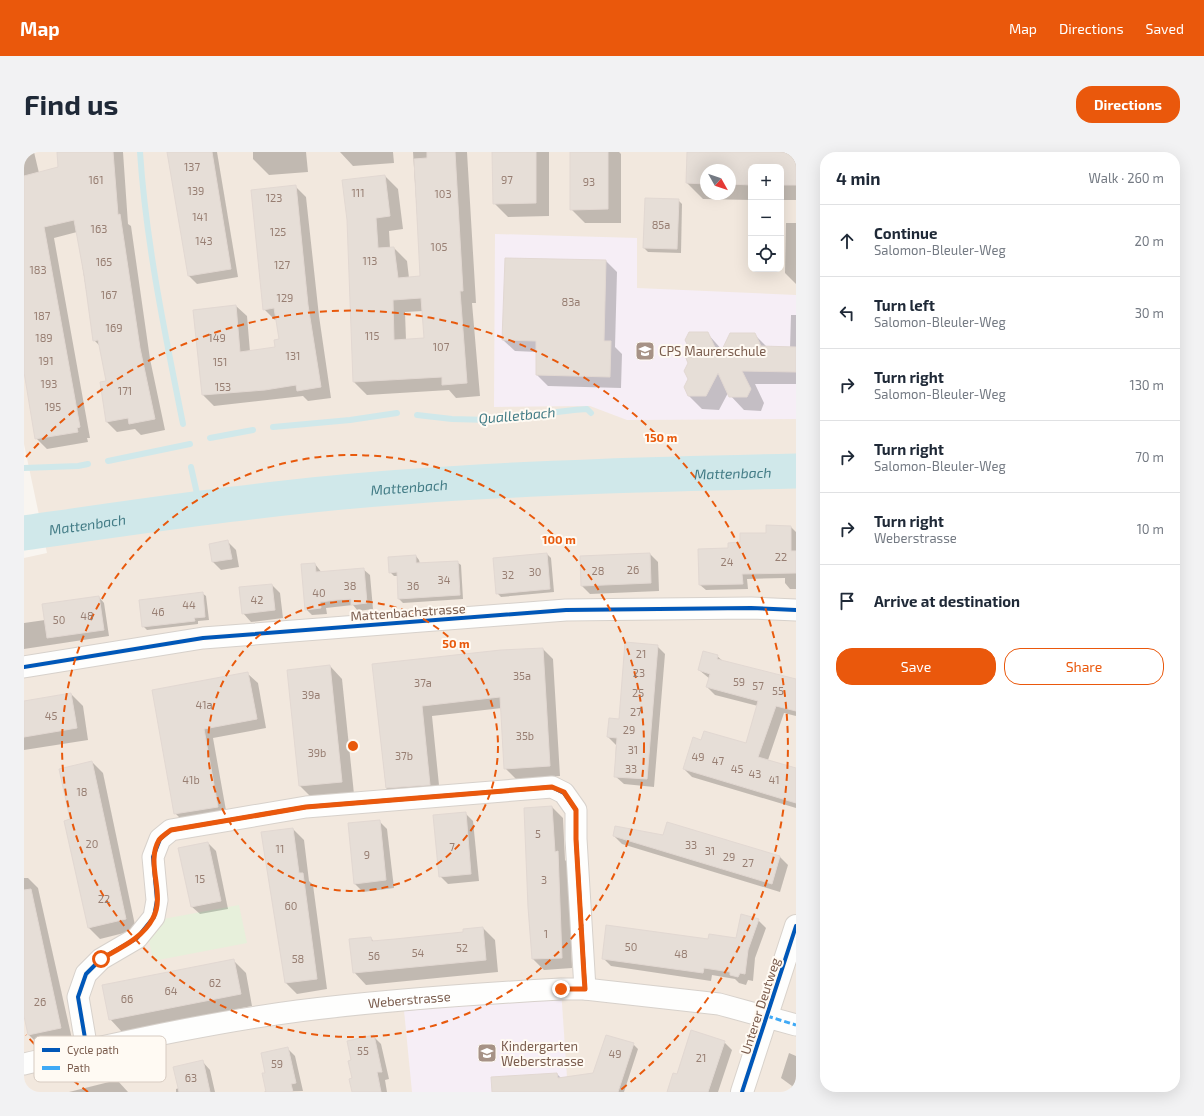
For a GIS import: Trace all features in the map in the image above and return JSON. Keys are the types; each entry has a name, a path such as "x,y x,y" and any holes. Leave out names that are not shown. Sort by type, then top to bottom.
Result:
{"main road":[{"name":"Unterer Deutweg","path":"742,1092 796,926"}],"street":[{"name":"Mattenbachstrasse","path":"24,667 203,638 566,610 743,608 796,610"},
{"path":"85,1036 78,997 86,974 101,959 137,938 154,917 157,900 153,857 160,839 171,830 306,807 552,787 564,792 576,810 576,839 585,989"},
{"name":"Weberstrasse","path":"155,1036 199,1027 297,1011 511,992 585,989 719,1004 796,1025"},
{"name":"Weberstrasse","path":"24,1064 34,1062"}],"shaded area":[{"path":"24,152 796,152 796,1092 24,1092 24,558 47,553 24,444"},
{"name":"CPS Maurerschule","path":"495,234 637,238 637,288 796,295 796,419 627,420 590,406 494,407"},
{"name":"Kindergarten Weberstrasse","path":"561,989 568,1092 412,1092 403,1000"}],"green space":[{"path":"239,905 247,943 153,961 149,941 163,919"}],"building":[{"path":"57,152 113,152 118,215 120,214 140,348 155,419 129,424 128,418 106,422 100,382 106,381 98,340 93,341 84,275 74,220 44,227 80,427 77,428 78,432 35,439 24,372 24,176 58,167"},
{"path":"167,152 212,152 231,269 188,276"},
{"path":"427,152 455,152 463,291 460,291 467,383 442,385 442,377 353,382 347,220 342,180 385,175 390,216 376,218 378,248 394,247 398,278 420,276 414,159 427,158","holes":["421,298 424,338 394,340 393,300"]},
{"path":"492,152 536,152 536,203 493,204"},
{"path":"570,152 608,152 608,209 570,210"},
{"path":"687,152 796,152 796,185 784,185 784,164 748,164 748,185 736,184 736,164 700,164 700,184 686,183"},
{"path":"296,185 308,305 321,387 297,391 296,385 265,390 202,395 193,310 236,305 240,352 275,347 274,340 279,339 274,308 263,310 251,190"},
{"path":"645,198 679,199 677,249 643,248"},
{"path":"505,258 606,260 604,341 611,341 610,377 536,375 536,341 502,340"},
{"name":"CPS Maurerschule","path":"689,332 708,332 719,356 730,333 755,333 761,346 796,347 796,372 742,371 751,389 747,397 729,397 718,373 706,396 688,396 684,387 688,379 684,371 688,363 685,356 689,348 685,340"},
{"path":"766,525 791,526 791,551 796,551 796,573 742,574 743,584 699,585 698,549 728,548 728,543 740,542 740,533 766,533"},
{"path":"228,540 232,559 212,562 209,544"},
{"path":"547,553 550,589 496,594 493,558"},
{"path":"650,553 651,583 581,586 580,556"},
{"path":"416,555 416,563 458,561 460,595 398,599 397,572 389,573 388,557"},
{"path":"315,563 316,572 364,568 367,603 351,605 351,599 336,600 320,602 321,608 305,610 301,564"},
{"path":"272,584 275,610 242,614 239,587"},
{"path":"203,592 205,617 194,618 195,621 142,627 139,600"},
{"path":"99,596 104,630 47,638 42,604"},
{"path":"625,642 658,645 647,779 614,777 617,738 607,737 609,718 619,719"},
{"path":"543,648 550,766 504,769 500,697 422,706 430,785 386,788 372,664 501,650"},
{"path":"703,651 718,655 717,659 796,679 796,711 776,706 758,757 796,768 796,803 683,769 693,737 701,740 704,731 746,743 758,701 706,687 710,674 698,670"},
{"path":"330,665 342,782 299,786 287,670"},
{"path":"248,672 257,719 204,729 218,807 174,814 152,690"},
{"path":"71,693 77,728 24,737 24,701"},
{"path":"92,761 126,919 88,928 64,821 70,819 59,769"},
{"path":"552,806 555,852 558,851 562,958 532,959 528,907 524,808"},
{"path":"466,812 471,874 439,877 433,815"},
{"path":"380,820 386,880 354,884 348,823"},
{"path":"667,822 780,856 772,884 613,836 615,826 663,835"},
{"path":"293,828 299,873 303,873 317,979 285,983 261,832"},
{"path":"208,842 221,901 191,907 178,848"},
{"path":"31,889 61,1028 28,1035 24,1016 24,890"},
{"path":"741,914 759,919 748,950 745,974 740,973 738,977 730,975 730,972 704,968 703,973 602,959 606,925 708,939 709,934 736,938"},
{"path":"483,927 486,960 353,973 349,939 371,937 372,941 395,939 463,932 463,929"},
{"path":"234,959 241,994 109,1020 102,985"},
{"path":"691,1030 725,1041 708,1092 667,1092 673,1073 677,1074"},
{"path":"374,1035 382,1072 377,1072 381,1092 352,1092 349,1079 352,1078 348,1061 351,1060 347,1041"},
{"path":"606,1035 634,1043 618,1092 492,1092 491,1077 557,1073 558,1078 593,1073"},
{"path":"288,1047 296,1083 291,1084 293,1092 266,1092 262,1073 265,1073 261,1053"},
{"path":"203,1060 210,1092 179,1092 173,1067"}],"waterway":[{"path":"140,152 151,254 183,424"},
{"name":"Qualletbach","path":"417,415 452,419 490,420 587,409 591,413"},
{"name":"Qualletbach","path":"273,427 350,420 397,413"},
{"name":"Qualletbach","path":"210,438 253,430"},
{"name":"Qualletbach","path":"108,461 190,444"},
{"name":"Qualletbach","path":"24,468 78,466 88,464"},
{"path":"191,467 200,507"},
{"name":"Mattenbach","path":"24,533 308,495 403,487 550,478 796,471"}],"marked path":[{"path":"767,1016 796,1025"}],"cycle path":[{"path":"24,667 203,638 566,610 751,608 796,610"},
{"path":"85,1036 78,997 86,974 101,959 137,938 154,917 157,900 153,857 160,839 171,830 306,807 552,787 564,793 576,810 576,839 585,989"},
{"path":"742,1092 796,926"}],"place":[{"name":"CPS Maurerschule","path":"645,351"},
{"name":"Kindergarten Weberstrasse","path":"487,1053"}],"route":[{"path":"101,959 137,938 154,917 157,900 153,857 160,839 171,830 306,807 507,792 552,787 564,792 576,810 576,839 585,989 561,989"}]}
